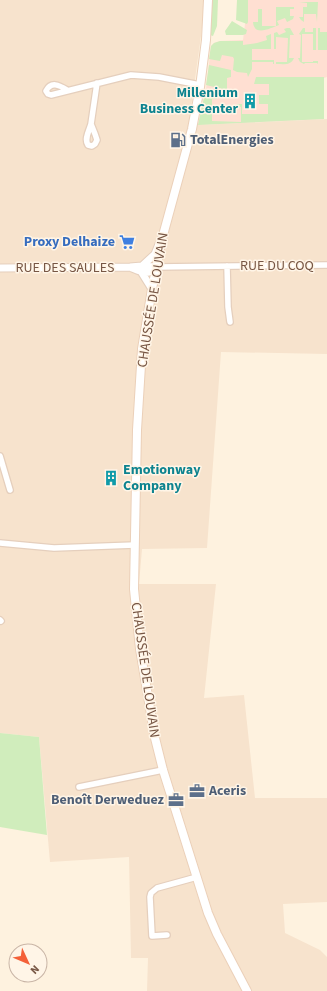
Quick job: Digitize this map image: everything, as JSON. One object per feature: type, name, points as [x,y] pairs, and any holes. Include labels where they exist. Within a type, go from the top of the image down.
[{"type":"main road","name":"CHAUSSÉE DE LOUVAIN","points":[[208,0],[206,40],[192,129],[162,239],[142,349],[137,430],[134,589],[140,649],[155,738],[163,770],[208,913],[217,934],[247,991]]},
{"type":"street","points":[[67,90],[130,75],[182,80],[200,85]]},
{"type":"street","points":[[92,124],[97,83]]},
{"type":"street","points":[[152,289],[142,270],[154,254],[162,239]]},
{"type":"street","name":"RUE DU COQ","points":[[156,267],[327,265]]},
{"type":"street","name":"RUE DU COQ","points":[[227,266],[230,322]]},
{"type":"street","name":"RUE DES SAULES","points":[[0,268],[130,267],[147,273],[153,272],[156,267]]},
{"type":"street","points":[[0,456],[10,490]]},
{"type":"street","points":[[0,543],[54,548],[135,545]]},
{"type":"street","points":[[79,787],[163,770]]},
{"type":"street","points":[[167,935],[152,936],[151,893],[157,888],[196,877]]},
{"type":"shaded area","points":[[0,0],[205,0],[189,122],[199,125],[327,119],[327,354],[221,352],[207,548],[142,549],[139,584],[216,584],[204,698],[244,695],[255,798],[327,798],[327,902],[283,904],[285,933],[320,950],[327,957],[327,991],[147,991],[148,958],[131,958],[129,857],[50,862],[39,737],[0,733]]},
{"type":"shaded area","points":[[246,0],[327,0],[327,77],[324,78],[324,119],[198,125],[206,89],[211,46],[220,41],[243,40]]},
{"type":"green space","points":[[211,0],[218,0],[217,26],[213,36],[210,35]]},
{"type":"green space","points":[[237,0],[248,0],[247,24],[236,20]]},
{"type":"green space","points":[[299,2],[318,2],[317,22],[316,14],[304,14],[304,22],[301,20],[299,17],[303,17],[303,7],[307,7],[307,3]]},
{"type":"green space","points":[[276,7],[294,7],[294,9],[290,9],[290,16],[294,16],[293,19],[287,22],[285,18],[277,21],[279,25],[272,28],[263,30],[256,29],[254,27],[253,22],[258,22],[258,9],[262,9],[262,26],[276,26]]},
{"type":"green space","points":[[232,21],[247,30],[246,34],[226,35],[225,31]]},
{"type":"green space","points":[[290,28],[294,35],[290,35],[289,58],[294,58],[293,61],[289,63],[276,64],[276,62],[287,62],[288,38],[276,37],[276,49],[274,49],[274,33],[277,32],[279,35],[286,32],[284,29]]},
{"type":"green space","points":[[303,28],[305,28],[305,32],[313,32],[313,28],[316,28],[316,50],[313,50],[313,34],[302,34],[302,62],[318,61],[318,64],[304,64],[300,62],[298,58],[300,58],[301,35],[299,34]]},
{"type":"green space","points":[[318,28],[320,28],[320,32],[327,32],[327,50],[318,50]]},
{"type":"green space","points":[[271,34],[271,49],[252,49],[252,60],[274,60],[274,64],[273,62],[252,62],[252,69],[248,77],[247,73],[233,70],[233,57],[222,55],[220,61],[209,59],[211,46],[214,43],[220,41],[243,41],[243,45],[257,43],[267,40],[266,36]]},
{"type":"green space","points":[[209,65],[231,70],[231,77],[227,78],[227,90],[231,91],[206,85]]},
{"type":"green space","points":[[256,77],[324,77],[324,119],[198,125],[205,93],[216,96],[217,99],[212,99],[212,121],[241,122],[241,107],[237,106],[237,104],[242,104],[242,114],[268,114],[268,104],[259,104],[259,95],[269,95],[269,84],[254,84]]},
{"type":"green space","points":[[0,733],[39,737],[47,835],[0,827]]},
{"type":"place","name":"Millenium Business Center","points":[[250,101]]},
{"type":"place","name":"TotalEnergies","points":[[178,140]]},
{"type":"place","name":"Proxy Delhaize","points":[[127,242]]},
{"type":"place","name":"Emotionway Company","points":[[111,478]]},
{"type":"place","name":"Aceris","points":[[197,791]]},
{"type":"place","name":"Benoît Derweduez","points":[[176,800]]}]
